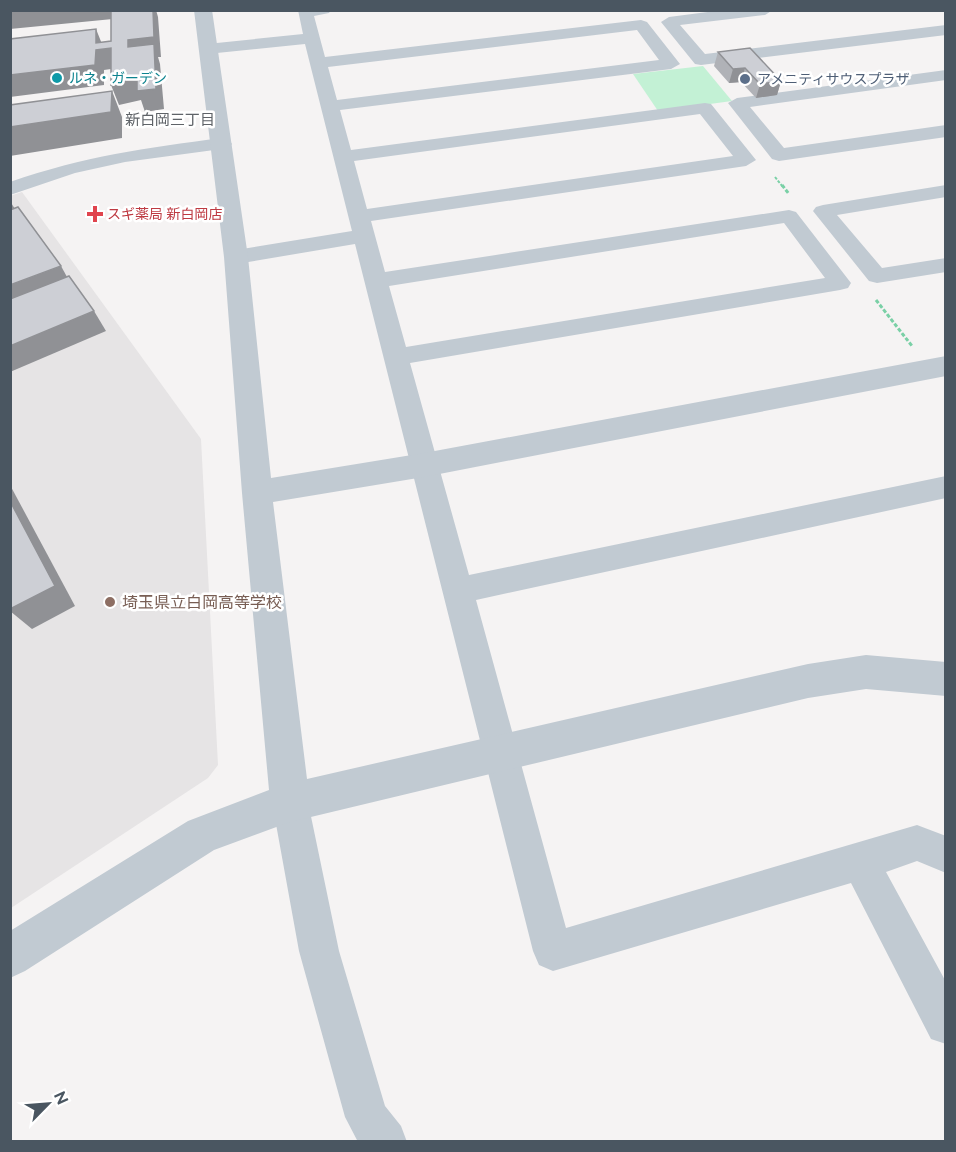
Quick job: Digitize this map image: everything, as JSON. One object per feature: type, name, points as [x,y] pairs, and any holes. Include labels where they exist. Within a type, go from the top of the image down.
[{"type":"street","points":[[203,10],[236,257],[257,493],[290,802],[319,951],[367,1117],[385,1142]]},
{"type":"street","points":[[322,10],[305,12],[553,951],[860,862],[917,843],[945,855]]},
{"type":"street","points":[[765,10],[669,22],[701,60],[945,30]]},
{"type":"street","points":[[318,63],[641,25],[671,64],[330,106]]},
{"type":"street","points":[[207,49],[312,38]]},
{"type":"street","points":[[945,75],[737,104],[779,155],[945,131]]},
{"type":"street","points":[[236,257],[361,226],[746,160],[705,108],[343,157]]},
{"type":"street","points":[[10,189],[70,168],[124,156],[222,144]]},
{"type":"street","points":[[945,192],[824,211],[877,276],[945,265]]},
{"type":"street","points":[[376,281],[789,216],[840,283],[396,357]]},
{"type":"street","points":[[257,493],[424,465],[945,366]]},
{"type":"street","points":[[457,591],[945,487]]},
{"type":"street","points":[[10,956],[202,835],[290,802],[808,681],[866,672],[945,679]]},
{"type":"street","points":[[860,862],[945,1024]]},
{"type":"shaded area","name":"埼玉県立白岡高等学校","points":[[22,192],[201,439],[218,765],[208,778],[11,908],[10,196]]},
{"type":"green space","points":[[703,66],[732,101],[658,111],[633,74]]},
{"type":"building","points":[[111,10],[153,10],[154,37],[128,40],[128,47],[154,44],[156,89],[137,91],[137,78],[111,85],[111,48],[96,50],[95,65],[10,75],[10,39],[96,29],[96,43],[111,41]]},
{"type":"building","points":[[750,48],[781,81],[760,84],[745,68],[733,69],[718,52]]},
{"type":"building","points":[[112,91],[111,112],[10,127],[10,105]]},
{"type":"building","points":[[18,207],[61,266],[10,285],[10,210]]},
{"type":"building","points":[[69,276],[94,311],[10,346],[10,299]]},
{"type":"building","points":[[10,501],[55,586],[10,609]]},
{"type":"place","name":"ルネ・ガーデン","points":[[57,78]]},
{"type":"place","name":"アメニティサウスプラザ","points":[[745,79]]},
{"type":"place","name":"スギ薬局 新白岡店","points":[[95,214]]},
{"type":"place","name":"埼玉県立白岡高等学校","points":[[110,602]]},
{"type":"district","name":"新白岡三丁目","points":[[170,120]]}]
